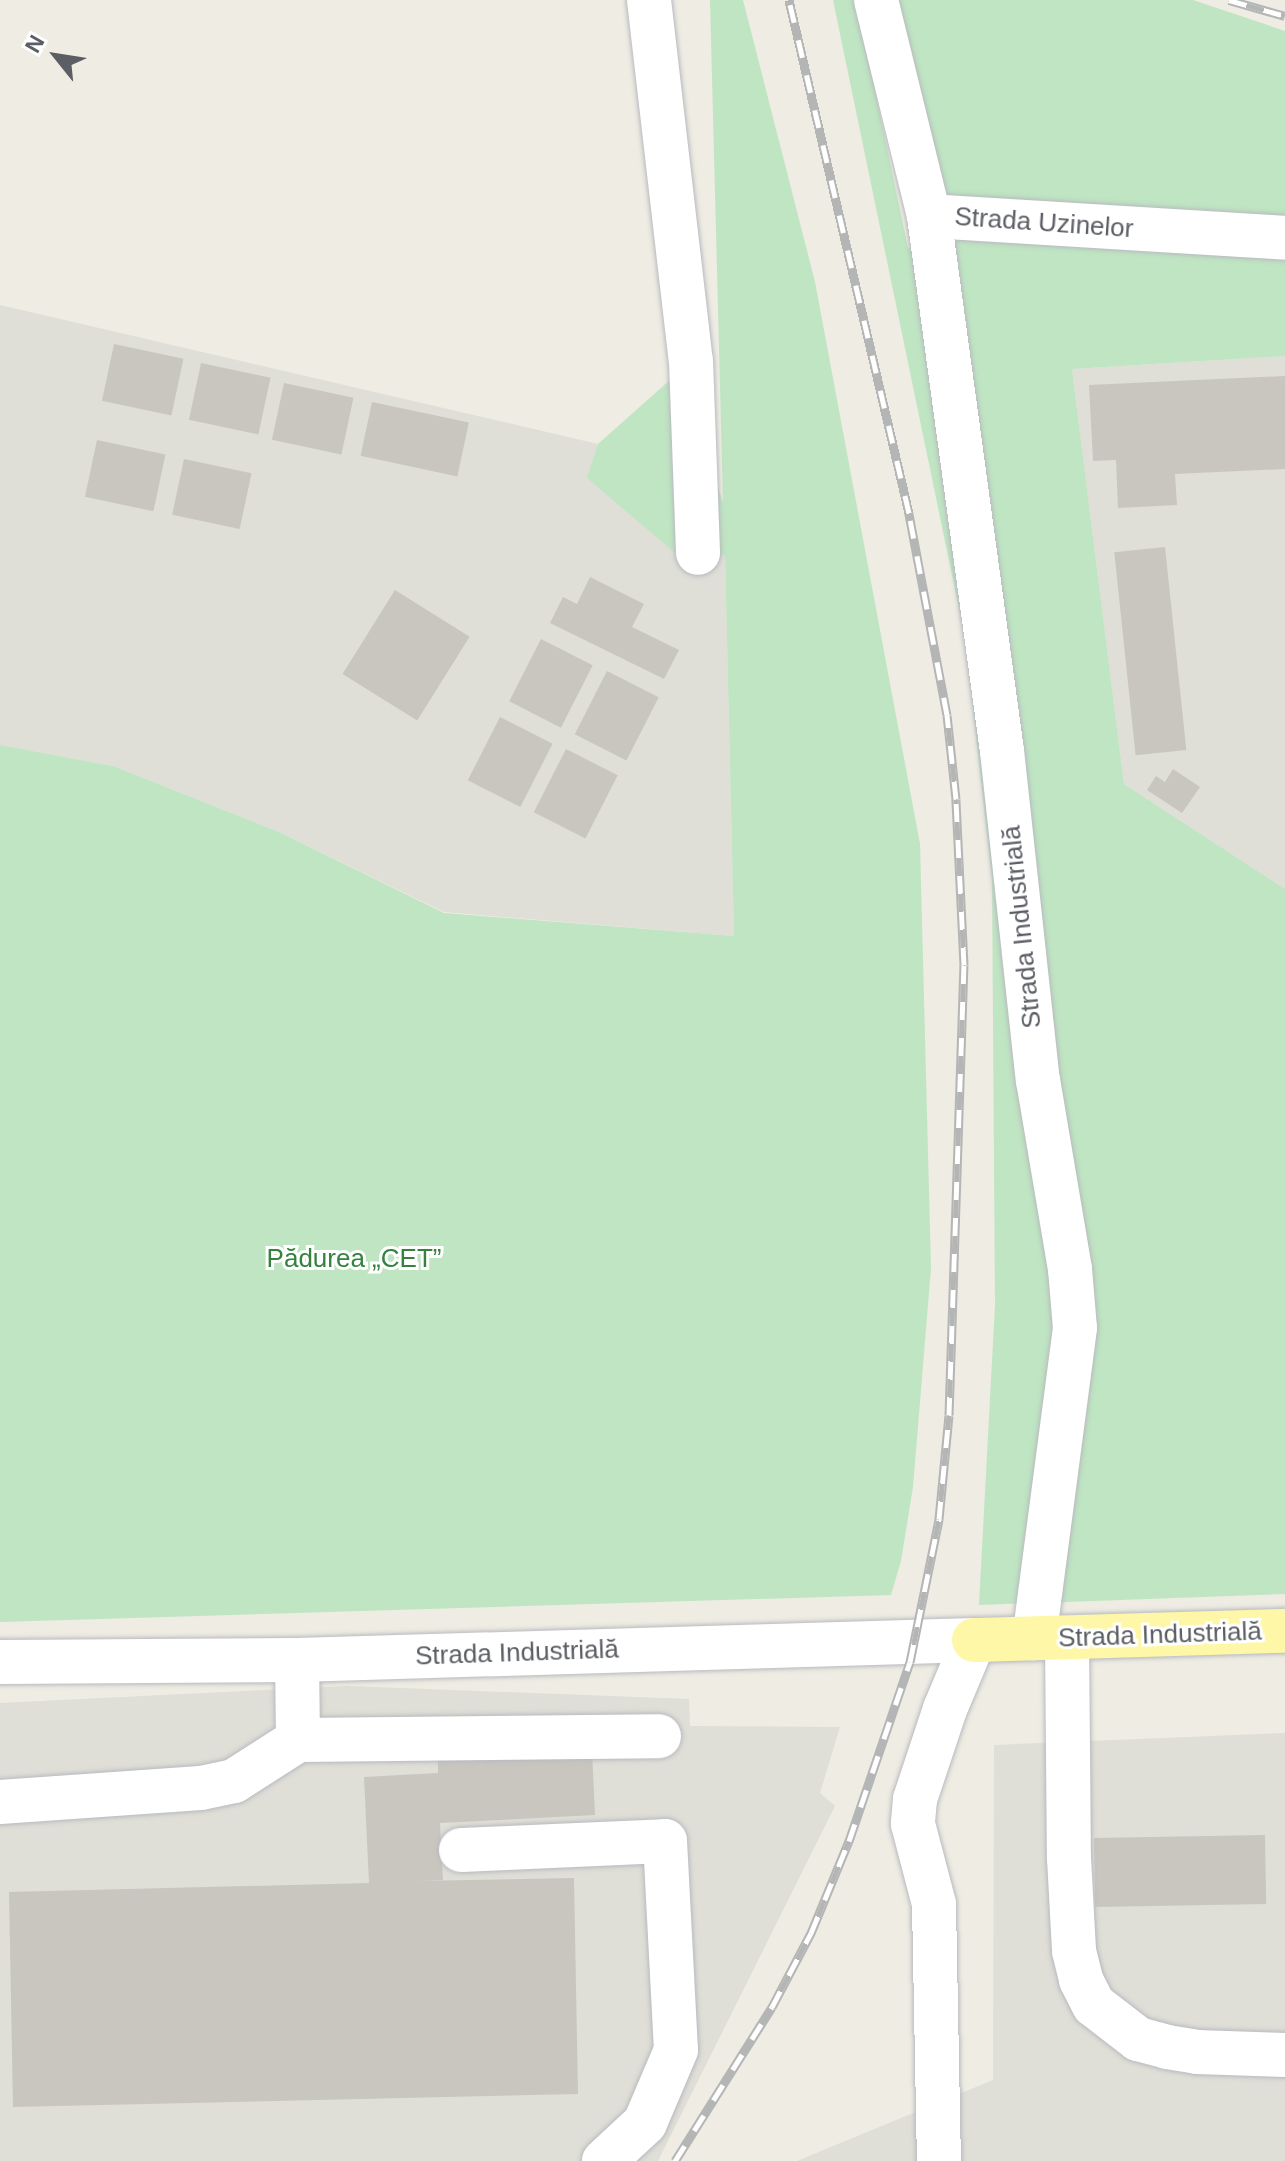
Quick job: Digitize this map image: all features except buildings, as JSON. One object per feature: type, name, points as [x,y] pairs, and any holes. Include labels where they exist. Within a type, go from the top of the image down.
[{"type":"main road","name":"Strada Industrială","points":[[974,1640],[1285,1631]]},
{"type":"street","points":[[649,0],[691,361],[698,553]]},
{"type":"street","name":"Strada Uzinelor","points":[[876,0],[929,216],[1285,238]]},
{"type":"street","name":"Strada Industrială","points":[[929,216],[1002,751],[1038,1080],[1070,1269],[1075,1328],[1051,1638]]},
{"type":"street","points":[[1051,1638],[1074,1951],[1088,1993],[1105,2015],[1138,2039],[1197,2052],[1285,2055]]},
{"type":"street","points":[[939,2161],[934,1904],[913,1824],[915,1799],[945,1709],[974,1640]]},
{"type":"street","name":"Strada Industrială","points":[[0,1662],[297,1660],[974,1640]]},
{"type":"street","points":[[297,1660],[298,1740]]},
{"type":"street","points":[[0,1802],[201,1788],[234,1781],[298,1740],[659,1736]]},
{"type":"street","points":[[461,1850],[665,1841],[676,2050],[645,2123],[604,2161]]},
{"type":"shaded area","points":[[0,305],[598,444],[588,478],[725,554],[734,936],[444,912],[279,832],[113,766],[0,745]]},
{"type":"shaded area","points":[[1285,356],[1285,889],[1124,784],[1072,369]]},
{"type":"shaded area","points":[[348,1686],[689,1699],[690,1726],[840,1727],[820,1793],[835,1806],[658,2161],[0,2161],[0,1703]]},
{"type":"shaded area","points":[[1285,1733],[1285,2161],[797,2161],[993,2080],[994,1745]]},
{"type":"green space","name":"Pădurea „CET”","points":[[710,0],[743,0],[815,282],[920,844],[931,1268],[913,1487],[901,1561],[891,1595],[0,1622],[0,745],[113,766],[279,832],[444,913],[734,936],[725,555],[674,552],[587,478],[598,444],[679,372],[723,502]]},
{"type":"green space","points":[[833,0],[856,0],[908,248],[987,235],[1285,253],[1285,356],[1072,369],[1124,784],[1285,889],[1285,1594],[979,1605],[995,1305],[992,880],[965,638]]},
{"type":"green space","points":[[888,0],[1193,0],[1285,31],[1285,222],[946,199]]},
{"type":"railway","points":[[675,2161],[772,2007],[811,1933],[849,1841],[910,1662],[939,1519],[949,1415],[964,965],[956,799],[947,715],[909,513],[789,0]]},
{"type":"railway","points":[[1229,0],[1285,16]]}]
